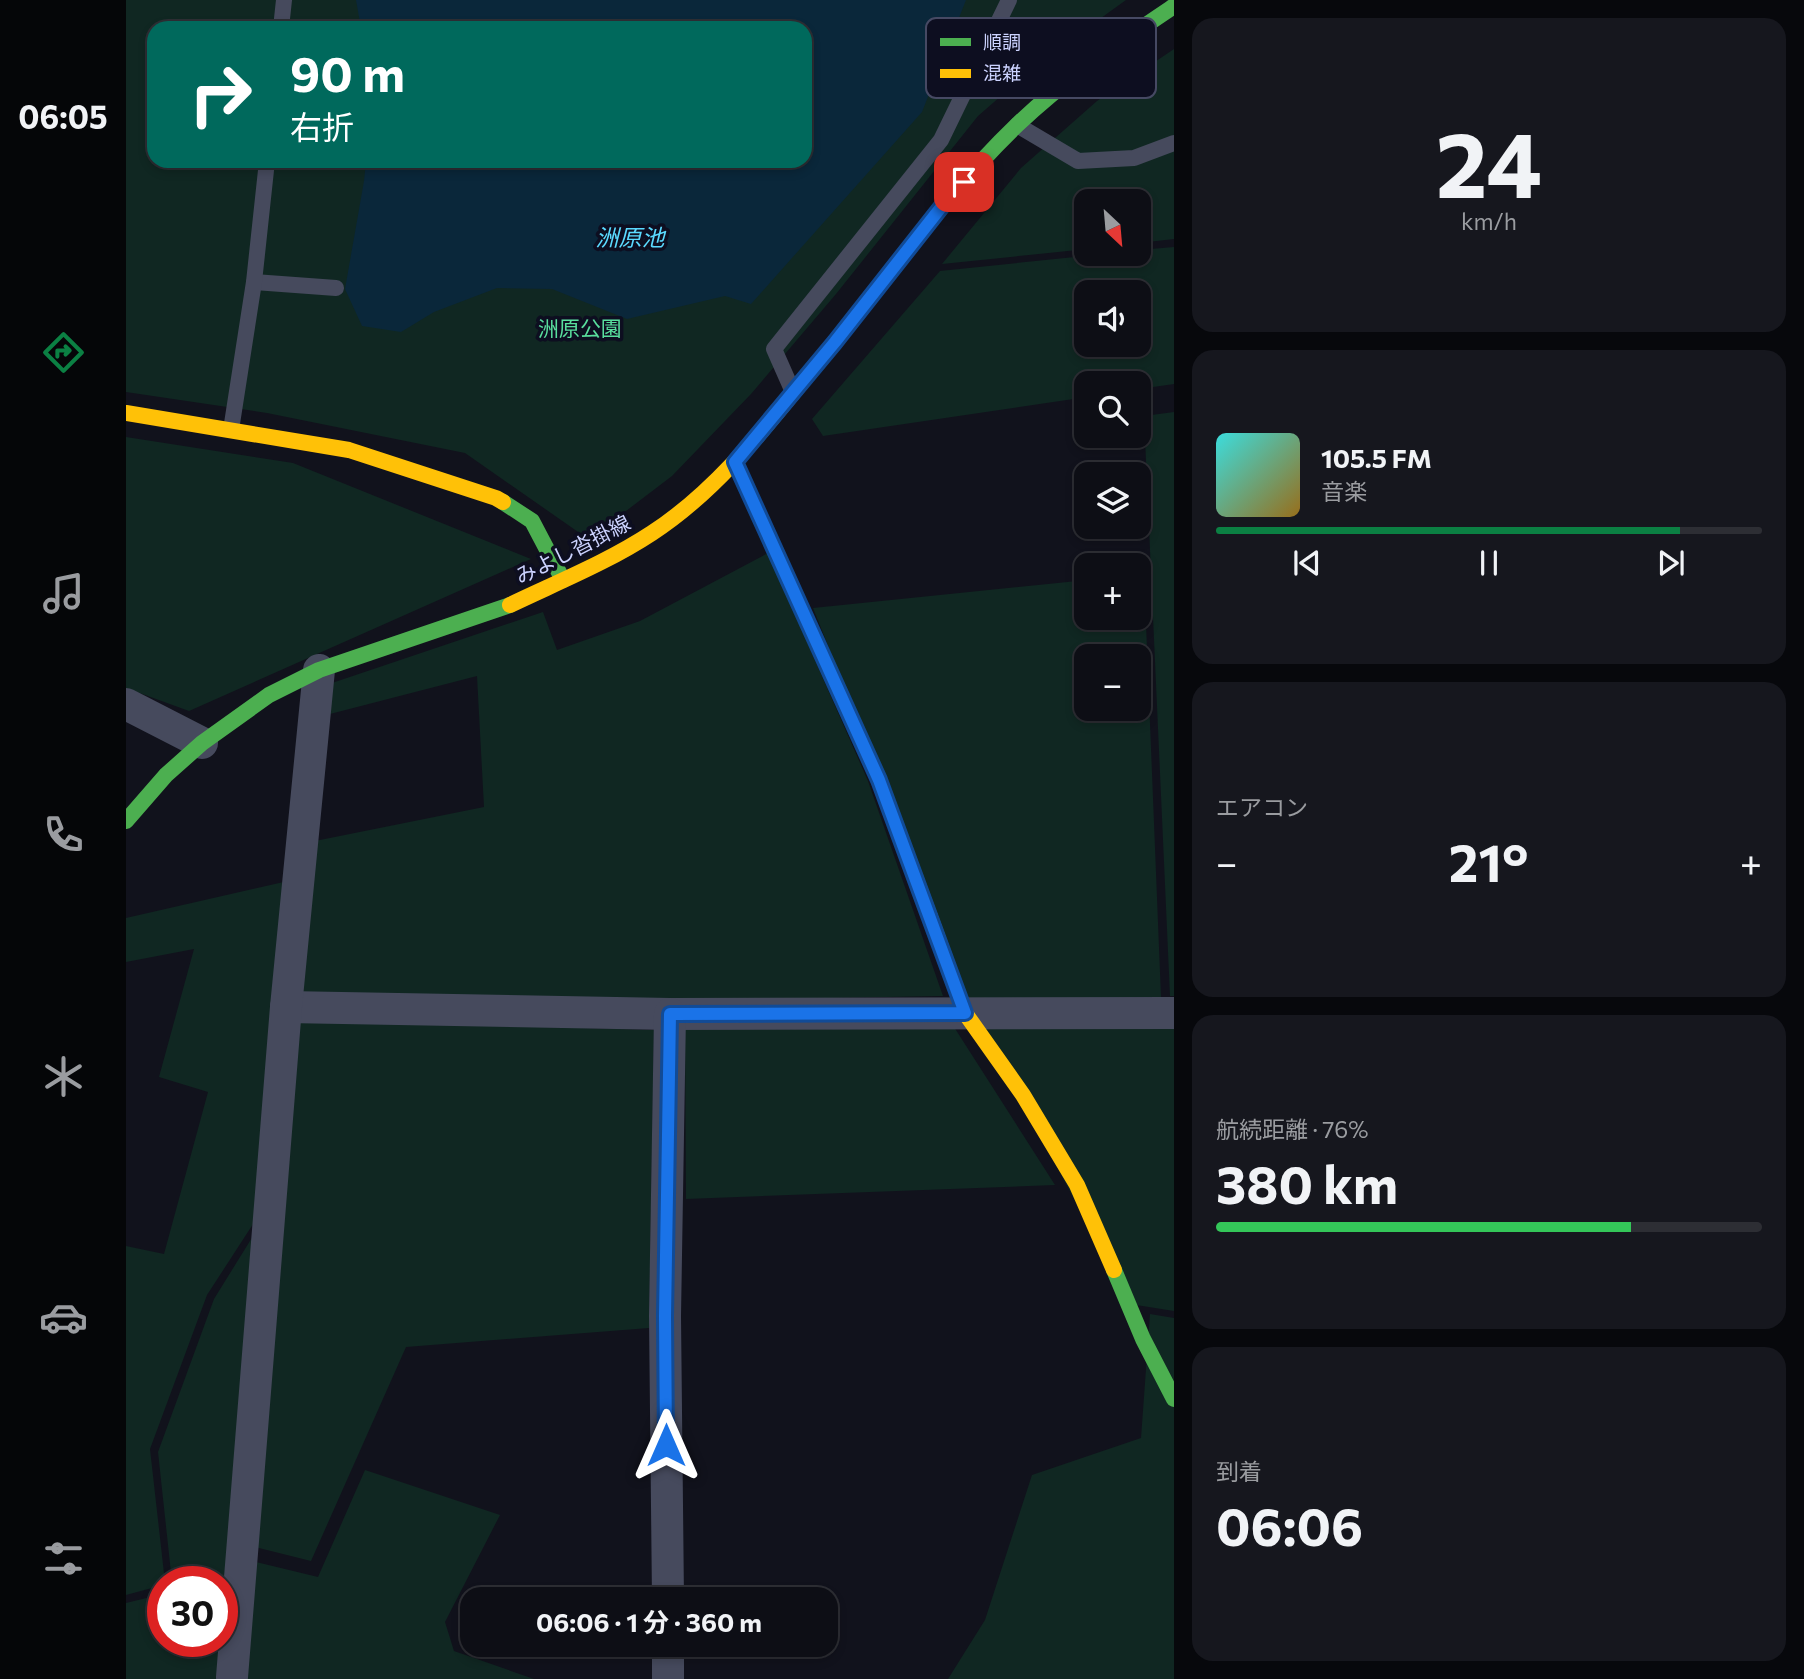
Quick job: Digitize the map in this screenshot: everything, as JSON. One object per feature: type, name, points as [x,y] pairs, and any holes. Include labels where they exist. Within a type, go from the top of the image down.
[{"type":"street","name":"みよし沓掛線","points":[[1155,18],[1174,6]]},
{"type":"street","name":"みよし沓掛線","points":[[126,821],[166,775],[202,743],[269,695],[319,670],[507,606],[611,558],[654,532],[698,498],[735,462],[794,394],[946,201],[1017,125],[1048,98]]},
{"type":"street","points":[[126,413],[349,450],[496,498],[532,522],[563,580]]},
{"type":"street","points":[[735,462],[879,780],[965,1013],[1023,1095],[1077,1185],[1143,1339],[1174,1399]]},
{"type":"street","points":[[232,1677],[286,1007],[319,670]]},
{"type":"street","points":[[126,704],[202,743]]},
{"type":"street","points":[[286,1007],[670,1014],[1174,1013]]},
{"type":"street","points":[[668,1587],[665,1316],[670,1014]]},
{"type":"street","points":[[668,1657],[668,1679]]},
{"type":"lane","points":[[282,21],[284,0]]},
{"type":"lane","points":[[1000,18],[1009,0]]},
{"type":"lane","points":[[1151,0],[1159,15]]},
{"type":"lane","points":[[794,394],[774,349],[941,140],[961,98]]},
{"type":"lane","points":[[1017,125],[1078,161],[1134,158],[1174,143]]},
{"type":"lane","points":[[231,430],[254,282],[266,168]]},
{"type":"lane","points":[[254,282],[336,288]]},
{"type":"green space","name":"洲原公園","points":[[126,0],[1126,0],[1101,18],[926,18],[926,98],[999,98],[978,116],[836,294],[751,394],[672,476],[626,511],[581,534],[465,453],[267,413],[126,392]]},
{"type":"green space","points":[[1174,49],[1174,239],[1152,242],[1152,189],[1074,189],[1074,250],[942,264],[1021,168],[1097,101],[1101,98],[1156,98],[1156,61]]},
{"type":"green space","points":[[1174,247],[1174,384],[1151,387],[1151,371],[1074,371],[1074,399],[823,436],[812,419],[940,271],[1074,257],[1074,266],[1152,266],[1152,249]]},
{"type":"green space","points":[[1174,412],[1174,996],[1170,996],[1150,539],[1151,462],[1146,462],[1145,448],[1151,448],[1151,415]]},
{"type":"green space","points":[[126,437],[293,463],[531,559],[189,711],[126,688]]},
{"type":"green space","points":[[768,553],[868,781],[943,996],[670,1001],[299,996],[315,841],[484,807],[477,676],[330,714],[332,683],[543,612],[557,650],[640,621]]},
{"type":"green space","points":[[1074,581],[1074,630],[1146,630],[1147,644],[1074,644],[1074,721],[1150,721],[1161,997],[970,1002],[813,608]]},
{"type":"green space","points":[[288,881],[257,1218],[207,1295],[150,1449],[163,1566],[147,1566],[147,1589],[126,1595],[126,1246],[164,1254],[208,1092],[159,1077],[194,949],[126,962],[126,918]]},
{"type":"green space","points":[[300,1020],[654,1030],[649,1328],[406,1347],[311,1561],[255,1547]]},
{"type":"green space","points":[[1174,1021],[1174,1311],[1130,1304],[980,1022]]},
{"type":"green space","points":[[685,1027],[954,1027],[1055,1185],[686,1199]]},
{"type":"green space","points":[[258,1228],[228,1566],[170,1566],[158,1452],[214,1299]]},
{"type":"green space","points":[[1150,1314],[1174,1318],[1174,1679],[948,1679],[985,1620],[1032,1475],[1141,1438]]},
{"type":"green space","points":[[365,1470],[500,1515],[463,1587],[460,1587],[460,1593],[445,1622],[454,1651],[460,1653],[460,1657],[471,1657],[534,1679],[247,1679],[256,1562],[318,1577]]},
{"type":"green space","points":[[147,1598],[147,1657],[220,1657],[218,1679],[126,1679],[126,1603]]},
{"type":"water","name":"洲原池","points":[[356,0],[966,0],[959,18],[926,18],[928,98],[922,112],[751,304],[725,296],[627,319],[552,289],[497,288],[434,312],[401,332],[362,326],[345,289],[365,168],[812,168],[812,21],[360,21]]},
{"type":"traffic: fast","points":[[1156,18],[1174,6]]},
{"type":"traffic: fast","points":[[829,349],[966,178],[1047,98]]},
{"type":"traffic: fast","points":[[735,462],[879,780],[930,917]]},
{"type":"traffic: fast","points":[[503,502],[532,521],[563,580]]},
{"type":"traffic: fast","points":[[126,821],[166,775],[202,743],[269,695],[319,670],[510,605]]},
{"type":"traffic: fast","points":[[1114,1270],[1143,1339],[1174,1399]]},
{"type":"traffic: slow","points":[[510,605],[618,553],[678,514],[702,494],[747,448],[829,349]]},
{"type":"traffic: slow","points":[[126,413],[349,450],[503,502]]},
{"type":"traffic: slow","points":[[930,917],[965,1013],[1023,1095],[1077,1185],[1114,1270]]},
{"type":"route","points":[[666,1445],[665,1316],[670,1014],[965,1013],[879,780],[735,462],[794,394],[946,201],[964,182]]}]
